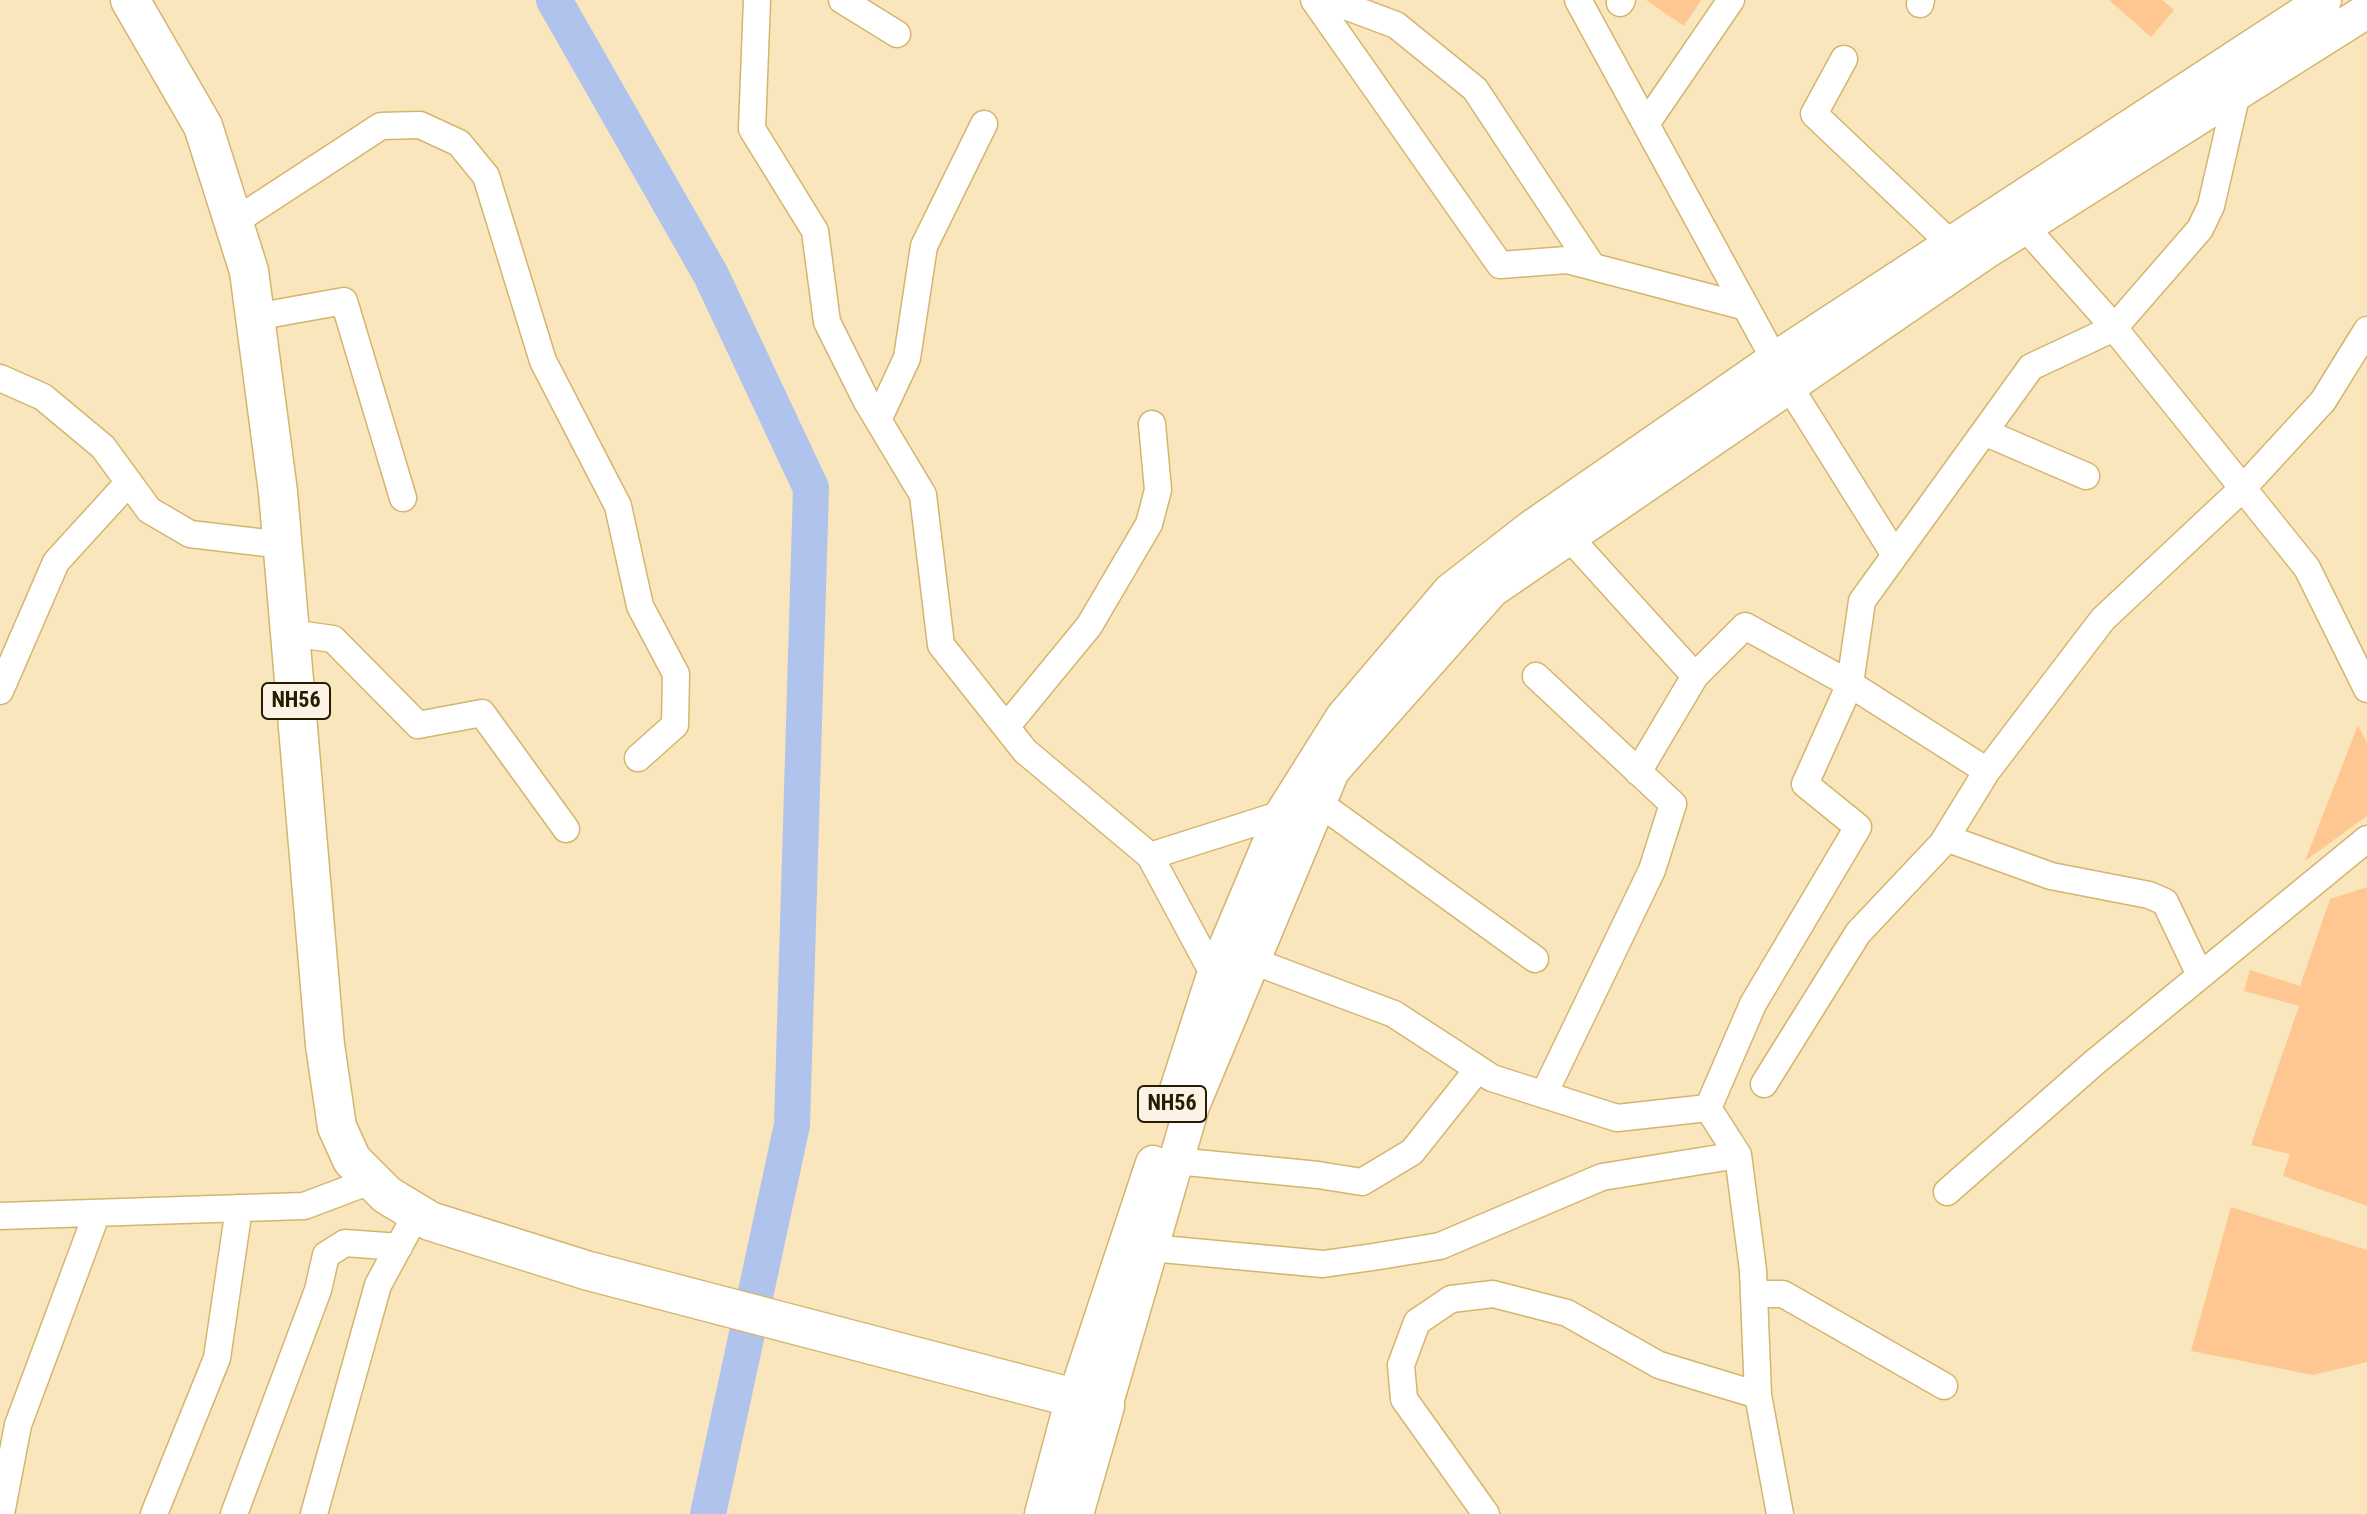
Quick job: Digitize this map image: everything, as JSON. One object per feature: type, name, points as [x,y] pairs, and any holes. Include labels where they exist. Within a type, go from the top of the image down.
[{"type":"highway","name":"NH56","points":[[130,0],[203,126],[249,271],[283,545],[325,1045],[337,1127],[352,1160],[387,1195],[430,1221],[589,1271],[1090,1402]]},
{"type":"highway","name":"NH56","points":[[1044,1514],[1090,1402]]},
{"type":"highway","name":"NH56","points":[[1074,1514],[1090,1402]]},
{"type":"main road","points":[[1090,1402],[1146,1263],[1192,1106],[1332,771],[1492,590],[1569,537],[1950,243],[2324,0]]},
{"type":"main road","points":[[1282,814],[1343,717],[1450,591],[1531,528],[1782,372],[2025,227],[2367,11]]},
{"type":"main road","name":"NH56","points":[[1090,1402],[1214,975],[1282,814]]},
{"type":"street","points":[[757,0],[752,129],[815,231],[827,322],[878,420],[923,495],[941,645],[1025,751],[1150,856],[1214,975]]},
{"type":"street","points":[[842,0],[897,34]]},
{"type":"street","points":[[1314,0],[1500,265],[1567,260],[1746,307]]},
{"type":"street","points":[[1329,0],[1396,25],[1475,89],[1592,266]]},
{"type":"street","points":[[1578,0],[1782,372],[1895,555]]},
{"type":"street","points":[[1646,124],[1731,0]]},
{"type":"street","points":[[1844,59],[1814,114],[1950,243]]},
{"type":"street","points":[[1708,1108],[1753,1004],[1858,827],[1805,784],[1850,684],[1862,601],[2031,367],[2114,328],[2200,229],[2211,206],[2237,93]]},
{"type":"street","points":[[878,420],[907,358],[924,246],[984,124]]},
{"type":"street","points":[[234,222],[381,126],[420,125],[459,143],[486,176],[543,361],[618,506],[640,606],[676,674],[675,725],[638,758]]},
{"type":"street","points":[[2025,227],[2114,328],[2307,568],[2359,647],[2367,689]]},
{"type":"street","points":[[255,317],[344,301],[403,498]]},
{"type":"street","points":[[1764,1084],[1858,933],[1946,838],[1987,771],[2103,619],[2243,488],[2323,401],[2367,330]]},
{"type":"street","points":[[0,378],[43,397],[103,447],[149,510],[190,534],[283,545]]},
{"type":"street","points":[[1006,727],[1089,626],[1149,524],[1158,490],[1152,424]]},
{"type":"street","points":[[1984,432],[2086,476]]},
{"type":"street","points":[[0,691],[56,562],[129,482]]},
{"type":"street","points":[[1569,537],[1695,676]]},
{"type":"street","points":[[1638,772],[1695,676],[1745,626],[1850,684],[1987,771]]},
{"type":"street","points":[[290,633],[333,639],[418,725],[482,713],[566,829]]},
{"type":"street","points":[[1536,676],[1673,804],[1652,870],[1544,1094]]},
{"type":"street","points":[[1319,803],[1535,959]]},
{"type":"street","points":[[1150,856],[1282,814]]},
{"type":"street","points":[[1946,838],[2051,876],[2149,895],[2165,902],[2200,975]]},
{"type":"street","points":[[1947,1192],[2095,1062],[2367,839]]},
{"type":"street","points":[[1253,961],[1394,1014],[1492,1078],[1617,1118],[1708,1108]]},
{"type":"street","points":[[1176,1161],[1362,1182],[1412,1152],[1478,1069]]},
{"type":"street","points":[[1708,1108],[1738,1155],[1753,1270],[1758,1395],[1780,1514]]},
{"type":"street","points":[[1146,1263],[1323,1264],[1440,1246],[1602,1177],[1738,1155]]},
{"type":"street","points":[[0,1216],[304,1206],[373,1180]]},
{"type":"street","points":[[154,1514],[217,1358],[239,1208]]},
{"type":"street","points":[[1,1514],[18,1425],[97,1213]]},
{"type":"street","points":[[314,1514],[378,1285],[417,1213]]},
{"type":"street","points":[[234,1514],[318,1290],[326,1255],[345,1243],[399,1247]]},
{"type":"street","points":[[1486,1514],[1404,1399],[1401,1365],[1417,1322],[1451,1299],[1493,1294],[1567,1313],[1659,1365],[1758,1395]]},
{"type":"street","points":[[1754,1294],[1783,1294],[1944,1386]]},
{"type":"building","points":[[1646,0],[1701,0],[1684,26]]},
{"type":"building","points":[[2109,0],[2162,0],[2174,10],[2151,37]]},
{"type":"building","points":[[2358,725],[2367,743],[2367,816],[2305,861]]},
{"type":"building","points":[[2367,887],[2367,1206],[2283,1176],[2290,1154],[2251,1145],[2299,1006],[2244,991],[2250,970],[2300,986],[2330,899]]},
{"type":"building","points":[[2231,1207],[2367,1250],[2367,1362],[2313,1375],[2191,1351]]},
{"type":"waterway","points":[[554,0],[711,275],[811,488],[792,1125],[708,1514]]}]
